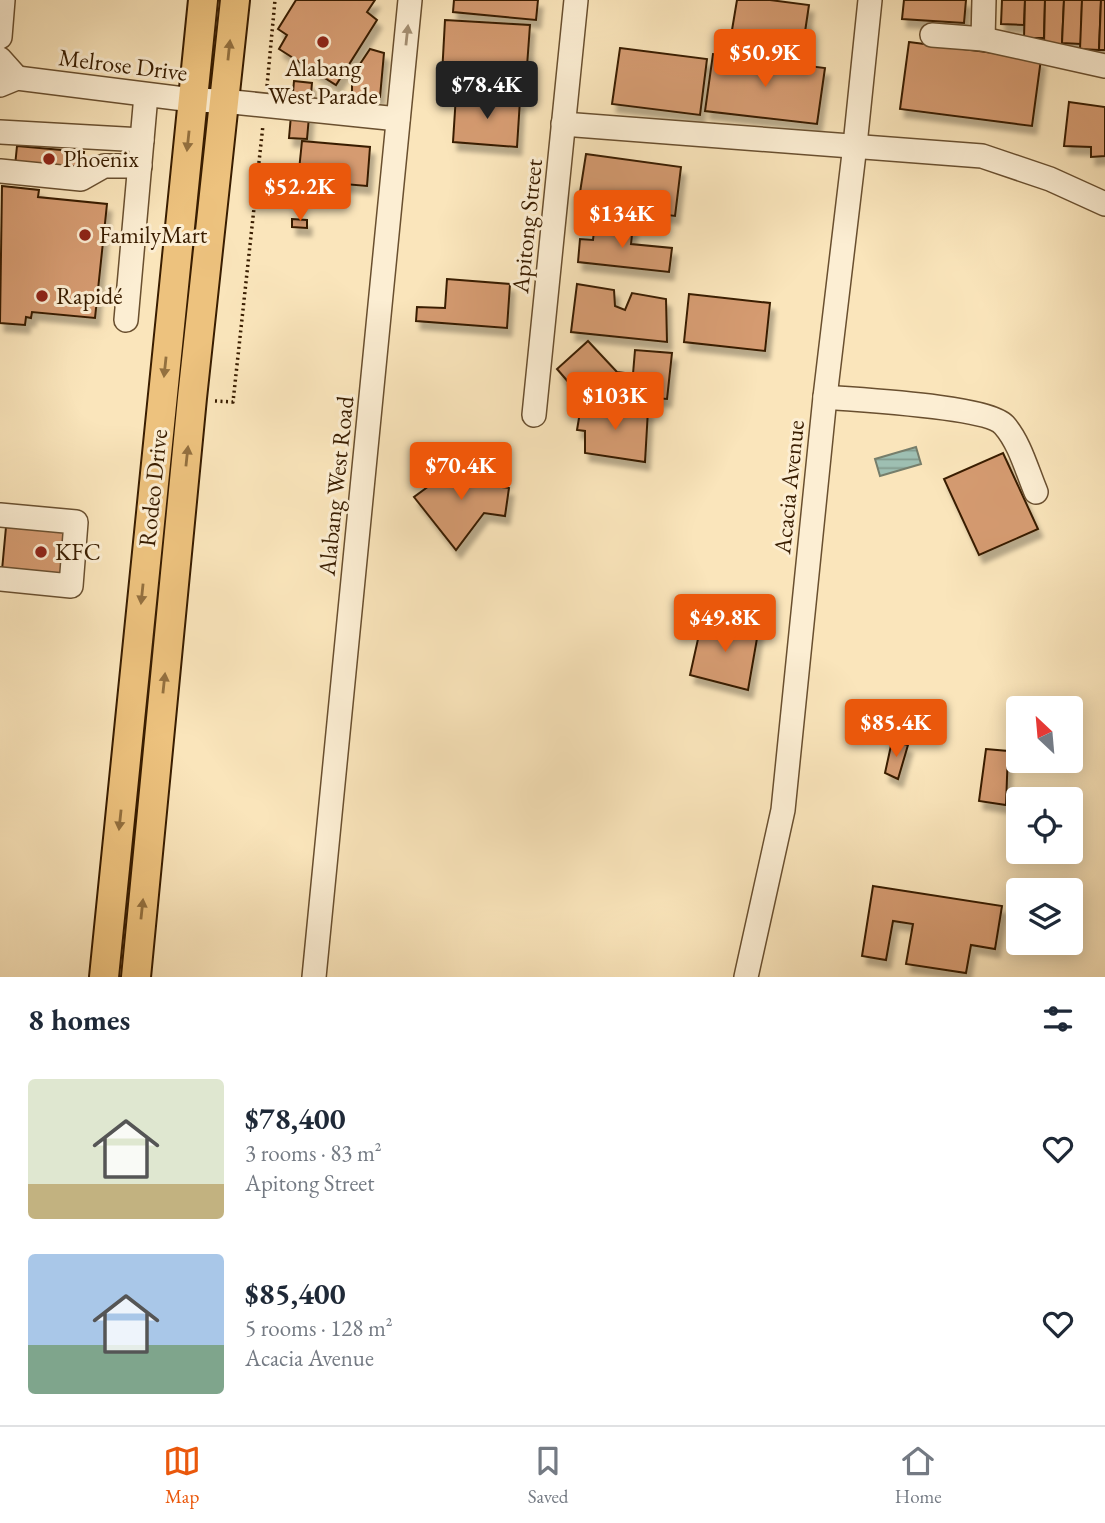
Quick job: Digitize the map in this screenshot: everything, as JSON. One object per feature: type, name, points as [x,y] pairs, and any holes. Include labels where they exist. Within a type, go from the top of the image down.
[{"type":"main road","name":"Rodeo Drive","points":[[104,977],[203,0]]},
{"type":"main road","name":"Rodeo Drive","points":[[136,977],[192,398],[235,0]]},
{"type":"street","points":[[0,37],[3,0]]},
{"type":"street","name":"Alabang West Road","points":[[314,977],[410,0]]},
{"type":"street","name":"Apitong Street","points":[[534,415],[576,0]]},
{"type":"street","name":"Acacia Avenue","points":[[746,977],[783,810],[825,397],[870,0]]},
{"type":"street","points":[[983,39],[984,0]]},
{"type":"street","points":[[932,35],[983,39],[1105,66]]},
{"type":"street","name":"Melrose Drive","points":[[0,59],[9,81],[398,119]]},
{"type":"street","points":[[126,320],[146,95]]},
{"type":"street","points":[[564,124],[982,156],[1050,179],[1105,204]]},
{"type":"street","points":[[0,132],[142,140]]},
{"type":"street","points":[[0,172],[81,179],[104,166],[140,166]]},
{"type":"street","points":[[825,397],[989,416],[1003,423],[1016,444],[1036,492]]},
{"type":"street","points":[[0,515],[76,522],[71,586],[0,579]]},
{"type":"path","points":[[192,398],[233,402],[275,0]]},
{"type":"shaded area","points":[[916,447],[921,464],[880,476],[875,459]]},
{"type":"building","name":"Alabang West Parade","points":[[296,0],[375,0],[367,12],[377,20],[336,85],[279,49],[287,35],[278,29]]},
{"type":"building","points":[[454,0],[538,0],[536,20],[453,12]]},
{"type":"building","points":[[737,0],[770,0],[809,5],[802,52],[730,42]]},
{"type":"building","points":[[904,0],[966,0],[964,23],[902,19]]},
{"type":"building","points":[[1002,0],[1025,0],[1024,25],[1001,24]]},
{"type":"building","points":[[1025,0],[1045,0],[1044,38],[1024,38]]},
{"type":"building","points":[[1045,0],[1064,0],[1062,44],[1044,44]]},
{"type":"building","points":[[1064,0],[1082,0],[1081,44],[1062,43]]},
{"type":"building","points":[[1082,0],[1101,0],[1099,50],[1080,49]]},
{"type":"building","points":[[1101,0],[1105,0],[1105,50],[1099,50]]},
{"type":"building","points":[[445,20],[530,25],[526,80],[442,75]]},
{"type":"building","points":[[909,42],[1041,59],[1032,126],[900,109]]},
{"type":"building","points":[[620,48],[707,59],[700,115],[612,104]]},
{"type":"building","points":[[370,49],[384,53],[380,97],[352,94],[352,76]]},
{"type":"building","points":[[713,54],[825,68],[817,124],[705,111]]},
{"type":"building","points":[[294,81],[312,83],[307,139],[289,138]]},
{"type":"building","points":[[456,95],[520,100],[517,147],[453,142]]},
{"type":"building","points":[[1069,102],[1105,107],[1105,156],[1091,157],[1091,147],[1064,146]]},
{"type":"building","points":[[302,141],[370,147],[367,186],[298,180]]},
{"type":"building","name":"Phoenix","points":[[17,146],[84,152],[82,172],[15,166]]},
{"type":"building","points":[[586,154],[681,167],[675,216],[644,212],[646,197],[606,192],[603,208],[578,205]]},
{"type":"building","points":[[2,186],[39,190],[38,197],[107,204],[95,318],[32,312],[31,318],[26,317],[25,325],[0,323]]},
{"type":"building","points":[[292,219],[307,220],[307,228],[292,227]]},
{"type":"building","points":[[595,222],[633,226],[631,244],[672,248],[669,272],[578,262],[580,239],[593,240]]},
{"type":"building","points":[[447,279],[510,284],[507,328],[416,321],[417,307],[445,308]]},
{"type":"building","points":[[577,284],[614,290],[615,306],[625,310],[632,293],[666,299],[667,342],[571,332]]},
{"type":"building","points":[[689,294],[770,303],[765,351],[684,342]]},
{"type":"building","points":[[588,341],[617,372],[633,374],[635,350],[672,353],[667,399],[631,396],[632,386],[616,385],[610,390],[602,381],[583,399],[557,369]]},
{"type":"building","points":[[581,406],[648,410],[645,462],[585,453],[585,431],[577,430]]},
{"type":"building","points":[[1003,453],[1038,529],[979,555],[944,479]]},
{"type":"building","points":[[463,461],[488,485],[509,488],[505,516],[484,513],[456,550],[414,497]]},
{"type":"building","points":[[6,527],[67,532],[64,576],[2,570]]},
{"type":"building","points":[[702,621],[759,627],[748,690],[690,675]]},
{"type":"building","points":[[892,741],[908,745],[898,779],[885,773]]},
{"type":"building","points":[[986,749],[1006,751],[1006,805],[979,801]]},
{"type":"building","points":[[873,886],[1002,906],[995,949],[971,945],[966,973],[906,964],[913,924],[893,921],[886,960],[862,956]]},
{"type":"place","name":"Alabang West Parade","points":[[323,42]]},
{"type":"place","name":"Phoenix","points":[[49,159]]},
{"type":"place","name":"FamilyMart","points":[[85,235]]},
{"type":"place","name":"Rapidé","points":[[42,296]]},
{"type":"place","name":"KFC","points":[[41,552]]}]
